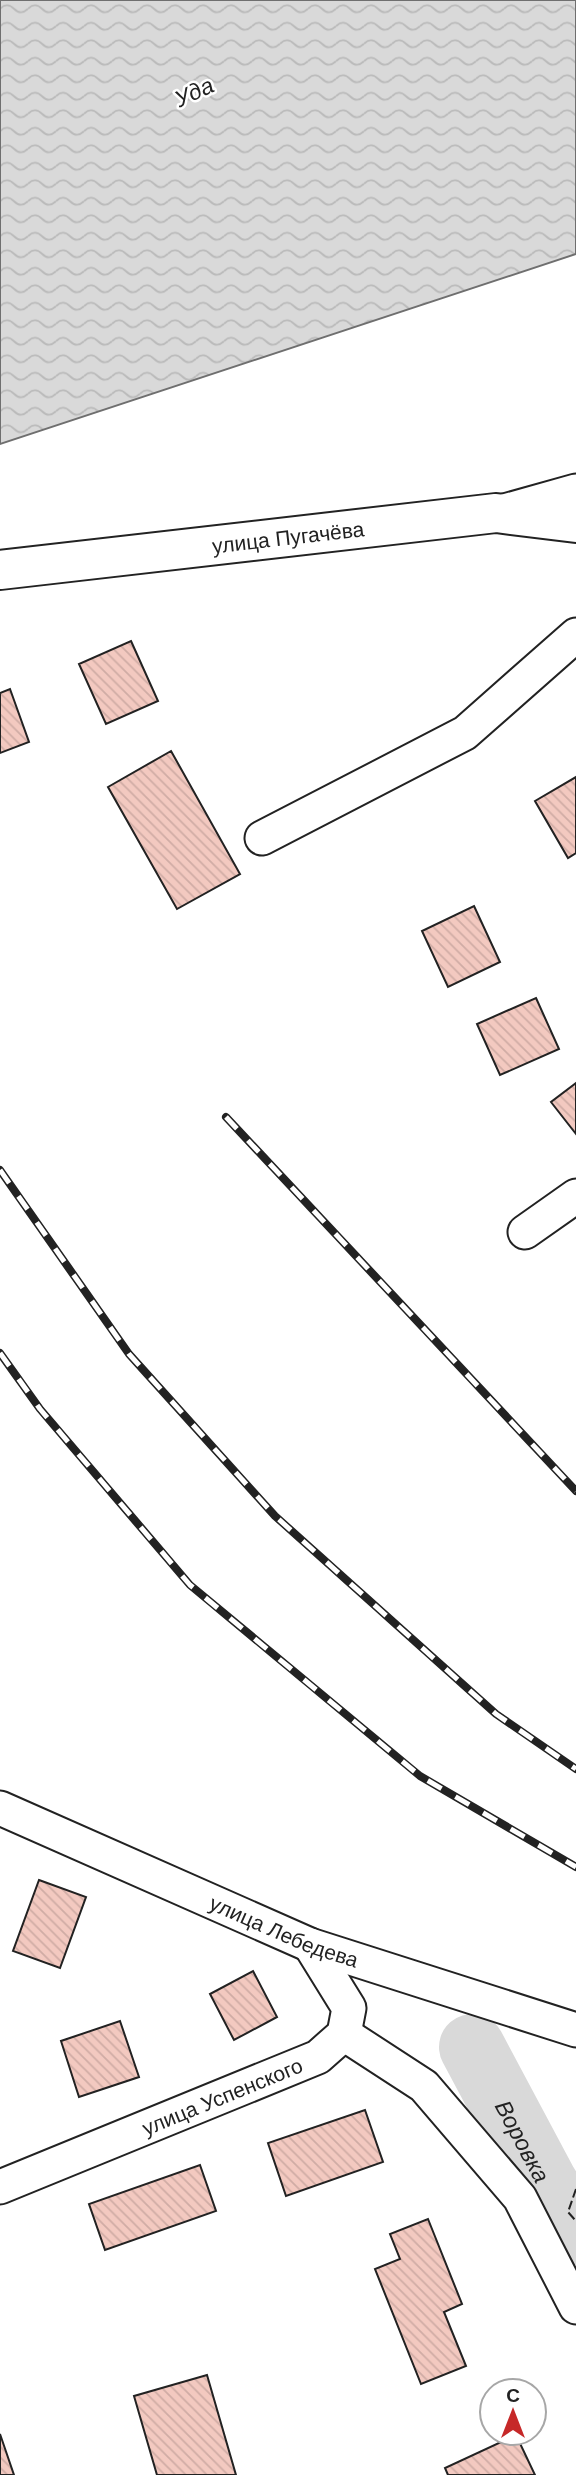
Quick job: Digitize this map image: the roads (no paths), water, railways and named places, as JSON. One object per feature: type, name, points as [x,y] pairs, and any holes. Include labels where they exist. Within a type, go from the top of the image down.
[{"type":"street","points":[[496,513],[576,491]]},
{"type":"street","name":"улица Пугачёва","points":[[0,570],[496,513],[576,523]]},
{"type":"street","points":[[262,838],[465,733],[576,635]]},
{"type":"street","points":[[524,1232],[576,1196]]},
{"type":"street","name":"улица Лебедева","points":[[0,1808],[310,1945],[576,2030]]},
{"type":"street","points":[[310,1945],[349,2008],[344,2034],[424,2086],[520,2198],[576,2307]]},
{"type":"street","name":"улица Успенского","points":[[0,2188],[318,2057],[344,2034]]},
{"type":"water","name":"Уда","points":[[0,0],[576,0],[576,254],[0,444]]},
{"type":"waterway","name":"Воровка","points":[[472,2047],[545,2184],[576,2232]]},
{"type":"railway","points":[[226,1117],[576,1491]]},
{"type":"railway","points":[[0,1170],[129,1354],[275,1516],[496,1714],[576,1769]]},
{"type":"railway","points":[[0,1353],[40,1409],[190,1585],[420,1776],[576,1867]]}]
